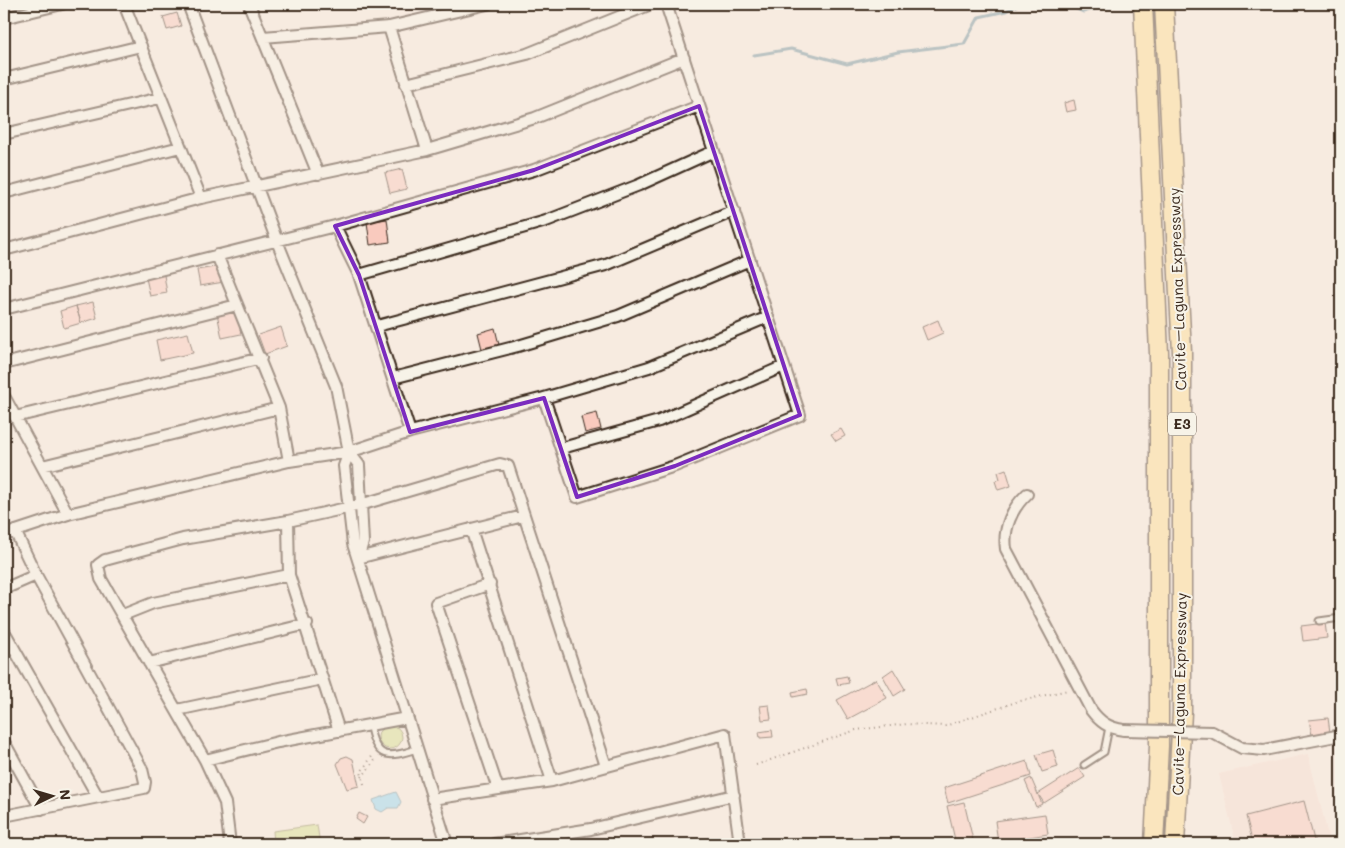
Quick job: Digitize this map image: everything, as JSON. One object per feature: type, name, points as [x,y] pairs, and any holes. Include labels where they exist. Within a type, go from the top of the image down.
[{"type":"highway","name":"Cavite–Laguna Expressway","points":[[1143,4],[1159,354],[1159,746],[1154,844]]},
{"type":"highway","name":"Cavite–Laguna Expressway","points":[[1164,4],[1182,352],[1182,712],[1175,844]]},
{"type":"street","points":[[4,18],[62,4]]},
{"type":"street","points":[[124,4],[201,198]]},
{"type":"street","points":[[188,4],[258,186],[277,241],[336,386],[349,452],[344,466],[355,505],[353,544],[447,844]]},
{"type":"street","points":[[249,4],[318,174]]},
{"type":"street","points":[[263,37],[389,26],[487,4]]},
{"type":"street","points":[[406,84],[527,54],[651,4]]},
{"type":"street","points":[[544,398],[577,497],[676,466],[800,415],[666,4]]},
{"type":"street","points":[[389,26],[427,150]]},
{"type":"street","points":[[4,79],[140,46]]},
{"type":"street","points":[[4,250],[201,198],[427,150],[535,118],[684,58]]},
{"type":"street","points":[[4,134],[160,98]]},
{"type":"street","points":[[4,310],[335,226],[534,170],[699,106]]},
{"type":"street","points":[[4,192],[180,147]]},
{"type":"street","points":[[359,275],[546,221],[639,185],[714,151]]},
{"type":"street","points":[[377,326],[606,265],[734,211]]},
{"type":"street","points":[[335,226],[359,275],[410,432]]},
{"type":"street","points":[[217,255],[261,358],[279,408],[290,461]]},
{"type":"street","points":[[393,378],[518,346],[618,316],[750,260]]},
{"type":"street","points":[[4,364],[237,305]]},
{"type":"street","points":[[4,535],[68,514],[290,461],[349,452],[410,432],[544,398],[649,367],[768,317]]},
{"type":"street","points":[[15,417],[261,358]]},
{"type":"street","points":[[562,448],[659,421],[784,366]]},
{"type":"street","points":[[4,396],[68,514]]},
{"type":"street","points":[[42,466],[279,408]]},
{"type":"street","points":[[230,844],[226,803],[205,760],[148,663],[123,614],[101,579],[98,565],[105,560],[183,539],[288,521],[355,505],[500,464],[508,466],[606,766]]},
{"type":"street","points":[[1027,494],[1017,504],[1007,527],[1004,537],[1006,549],[1080,689],[1098,719],[1109,727],[1124,730],[1212,732],[1221,735],[1233,744],[1252,750],[1264,750],[1341,735]]},
{"type":"street","points":[[358,558],[523,516]]},
{"type":"street","points":[[288,521],[289,575],[339,731]]},
{"type":"street","points":[[471,529],[552,780]]},
{"type":"street","points":[[4,816],[144,788],[145,782],[142,769],[14,531]]},
{"type":"street","points":[[4,589],[36,575]]},
{"type":"street","points":[[123,614],[153,603],[289,575]]},
{"type":"street","points":[[490,584],[436,602],[498,789]]},
{"type":"street","points":[[148,663],[306,624]]},
{"type":"street","points":[[4,631],[98,797]]},
{"type":"street","points":[[177,710],[322,679]]},
{"type":"street","points":[[205,760],[407,718]]},
{"type":"street","points":[[432,799],[552,780],[725,734],[740,844]]},
{"type":"street","points":[[4,742],[41,809]]},
{"type":"street","points":[[494,844],[591,829],[734,795]]},
{"type":"lane","points":[[1319,621],[1341,618]]},
{"type":"lane","points":[[370,727],[372,740],[379,751],[393,756],[417,749]]},
{"type":"lane","points":[[1084,764],[1104,752],[1109,727]]},
{"type":"path","points":[[756,765],[856,730],[907,724],[945,726],[1016,702],[1080,689]]},
{"type":"path","points":[[364,784],[361,772],[379,751]]},
{"type":"highlighted area","points":[[699,106],[800,415],[675,466],[577,497],[544,398],[410,432],[359,275],[335,226],[534,170]]},
{"type":"shaded area","points":[[1308,754],[1330,844],[1236,844],[1219,774]]},
{"type":"green space","points":[[390,725],[399,728],[402,737],[399,746],[390,749],[381,746],[378,737],[381,728]]},
{"type":"green space","points":[[317,825],[320,844],[274,844],[273,831]]},
{"type":"water","points":[[396,792],[401,802],[398,808],[388,808],[382,812],[376,809],[373,800]]},
{"type":"building","points":[[177,13],[181,26],[167,30],[163,17]]},
{"type":"building","points":[[1074,100],[1076,110],[1066,112],[1064,103]]},
{"type":"building","points":[[402,169],[407,189],[390,193],[385,173]]},
{"type":"building","points":[[387,219],[390,242],[370,245],[367,222]]},
{"type":"building","points":[[221,266],[224,282],[200,286],[197,270]]},
{"type":"building","points":[[164,275],[167,293],[150,296],[146,278]]},
{"type":"building","points":[[93,302],[97,318],[81,323],[76,306]]},
{"type":"building","points":[[76,306],[81,323],[64,328],[60,311]]},
{"type":"building","points":[[237,310],[241,334],[222,338],[217,313]]},
{"type":"building","points":[[938,320],[943,333],[927,340],[922,327]]},
{"type":"building","points":[[281,327],[287,346],[265,354],[258,335]]},
{"type":"building","points":[[495,328],[499,345],[482,349],[478,333]]},
{"type":"building","points":[[188,333],[193,353],[160,360],[156,340]]},
{"type":"building","points":[[597,413],[601,429],[585,433],[581,417]]},
{"type":"building","points":[[841,429],[845,436],[836,441],[831,434]]},
{"type":"building","points":[[1006,469],[1011,486],[998,490],[995,481],[1000,479],[998,472]]},
{"type":"building","points":[[1325,623],[1327,638],[1303,641],[1301,626]]},
{"type":"building","points":[[893,669],[905,689],[894,696],[883,676]]},
{"type":"building","points":[[847,676],[849,683],[838,685],[836,678]]},
{"type":"building","points":[[876,679],[887,698],[848,719],[837,700]]},
{"type":"building","points":[[807,689],[808,694],[793,697],[792,692]]},
{"type":"building","points":[[769,705],[771,719],[762,720],[760,706]]},
{"type":"building","points":[[1328,718],[1330,732],[1312,735],[1309,720]]},
{"type":"building","points":[[772,730],[773,737],[760,738],[759,732]]},
{"type":"building","points":[[1053,750],[1058,767],[1042,772],[1036,755]]},
{"type":"building","points":[[347,756],[353,759],[359,786],[347,789],[337,764],[341,758]]},
{"type":"building","points":[[1027,761],[1031,776],[948,803],[944,788]]},
{"type":"building","points":[[1079,768],[1085,777],[1044,803],[1038,794]]},
{"type":"building","points":[[1031,778],[1042,804],[1036,807],[1025,781]]},
{"type":"building","points":[[1304,801],[1315,844],[1253,844],[1246,816]]},
{"type":"building","points":[[964,802],[973,840],[956,844],[947,806]]},
{"type":"building","points":[[359,813],[367,817],[363,824],[356,819]]},
{"type":"building","points":[[1045,814],[1048,834],[998,842],[995,821]]},
{"type":"waterway","points":[[754,55],[791,49],[847,64],[898,52],[964,44],[979,17],[1006,11],[1019,4]]},
{"type":"waterway","points":[[1065,4],[1083,12],[1102,7]]}]
